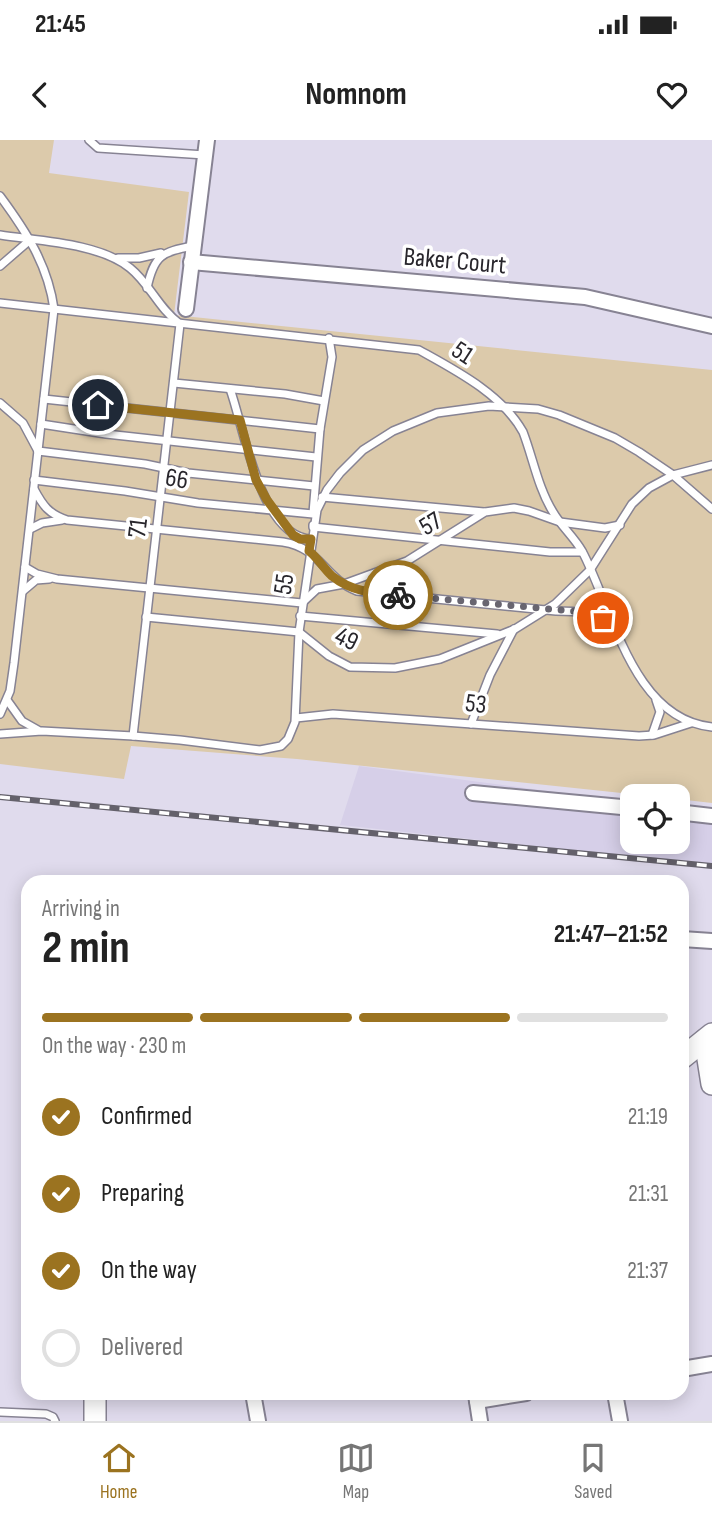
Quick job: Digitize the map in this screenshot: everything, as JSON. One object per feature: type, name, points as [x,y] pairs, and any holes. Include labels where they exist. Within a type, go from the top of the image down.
[{"type":"main road","points":[[689,1055],[709,1047],[712,1084]]},
{"type":"main road","points":[[95,1400],[95,1421]]},
{"type":"street","points":[[186,309],[206,147]]},
{"type":"street","name":"Baker Court","points":[[191,262],[585,297],[712,326]]},
{"type":"street","points":[[473,793],[620,807]]},
{"type":"street","points":[[690,813],[712,816]]},
{"type":"street","points":[[689,940],[712,942]]},
{"type":"street","points":[[689,1368],[712,1364]]},
{"type":"street","points":[[254,1400],[258,1421]]},
{"type":"street","points":[[476,1400],[480,1421]]},
{"type":"street","points":[[616,1400],[620,1421]]},
{"type":"lane","points":[[89,140],[98,148],[206,147]]},
{"type":"lane","points":[[0,196],[39,255],[54,309],[14,663],[7,700],[0,714]]},
{"type":"lane","points":[[0,235],[129,259],[193,246]]},
{"type":"lane","points":[[0,266],[30,240]]},
{"type":"lane","points":[[147,288],[155,262],[166,252]]},
{"type":"lane","points":[[113,256],[130,268],[162,309],[180,324]]},
{"type":"lane","name":"51","points":[[0,303],[419,350],[450,367],[504,407],[517,422],[545,496],[582,552],[636,673],[654,696],[678,717],[712,727]]},
{"type":"lane","name":"71","points":[[133,736],[180,324]]},
{"type":"lane","points":[[329,338],[332,356],[316,457],[313,527],[550,552],[582,552]]},
{"type":"lane","points":[[174,383],[310,397],[324,401]]},
{"type":"lane","points":[[230,389],[256,480],[272,509],[293,535],[300,539],[311,539]]},
{"type":"lane","points":[[44,399],[320,429]]},
{"type":"lane","points":[[0,403],[23,423],[37,451]]},
{"type":"lane","name":"55","points":[[296,718],[300,616],[317,510],[322,498],[347,465],[363,450],[393,431],[437,413],[457,409],[504,407],[548,411],[572,420],[615,438],[673,475]]},
{"type":"lane","points":[[41,424],[316,457]]},
{"type":"lane","points":[[37,451],[188,473],[314,486]]},
{"type":"lane","name":"49","points":[[146,617],[299,632],[338,662],[350,667],[396,668],[440,659],[515,629],[546,610],[568,593],[590,570],[632,504],[649,488],[673,475],[712,465]]},
{"type":"lane","points":[[673,475],[712,509]]},
{"type":"lane","name":"66","points":[[34,480],[198,503],[313,514]]},
{"type":"lane","points":[[34,489],[45,509],[54,516],[67,520]]},
{"type":"lane","points":[[322,498],[485,513]]},
{"type":"lane","name":"57","points":[[302,603],[317,589],[344,584],[407,561],[485,513],[514,508],[560,522],[605,528],[621,524]]},
{"type":"lane","points":[[30,529],[51,521],[67,520],[283,542],[302,546],[330,574],[358,591],[594,614],[615,624]]},
{"type":"lane","points":[[25,567],[57,579]]},
{"type":"lane","points":[[23,592],[36,580],[57,579],[302,603]]},
{"type":"lane","points":[[300,616],[501,635]]},
{"type":"lane","points":[[471,724],[490,676],[515,629]]},
{"type":"lane","points":[[652,735],[660,712],[654,696]]},
{"type":"lane","points":[[7,700],[22,721],[42,731]]},
{"type":"lane","name":"53","points":[[296,718],[332,714],[623,736],[652,735],[691,723]]},
{"type":"lane","points":[[0,734],[42,731],[133,736],[271,750],[288,739],[296,718]]},
{"type":"lane","points":[[0,1412],[46,1414],[55,1421]]},
{"type":"shaded area","points":[[0,140],[54,140],[49,173],[189,192],[174,315],[712,370],[712,803],[690,800],[690,784],[620,784],[620,793],[297,759],[131,746],[124,779],[0,764]]},
{"type":"shaded area","points":[[359,766],[620,800],[620,854],[690,854],[690,809],[712,812],[712,865],[340,825]]},
{"type":"railway","points":[[0,797],[712,866]]},
{"type":"way so far","points":[[398,595],[582,612],[603,618]]},
{"type":"route","points":[[98,405],[240,420],[258,485],[293,535],[300,539],[311,539],[309,551],[330,574],[348,587],[358,591],[398,595]]}]
